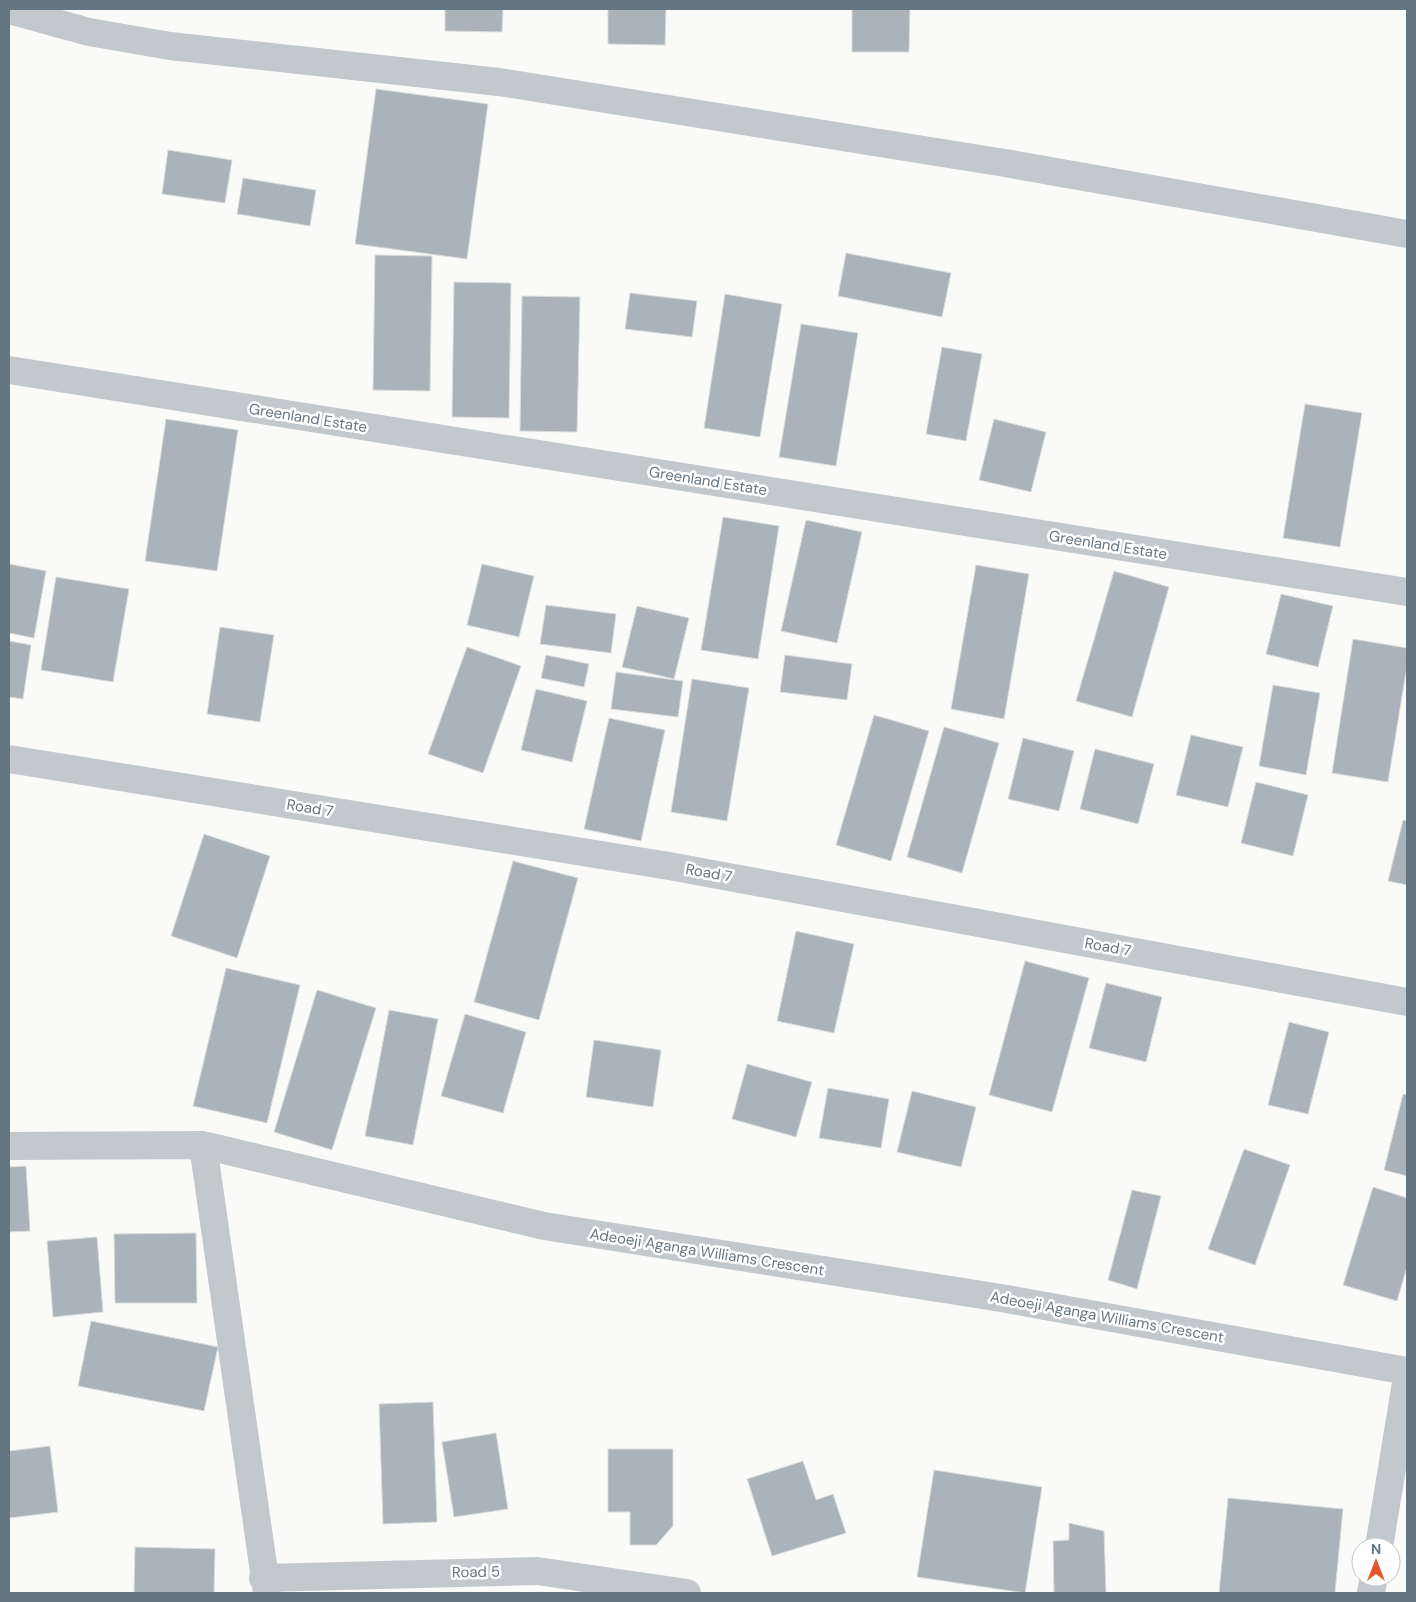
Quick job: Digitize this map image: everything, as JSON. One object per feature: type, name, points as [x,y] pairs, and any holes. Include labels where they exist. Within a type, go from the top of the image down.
[{"type":"street","points":[[9,10],[89,32],[170,46],[499,82],[1005,163],[1407,234]]},
{"type":"street","name":"Greenland Estate","points":[[9,370],[1407,592]]},
{"type":"street","name":"Road 7","points":[[9,759],[669,866],[1407,1002]]},
{"type":"street","points":[[203,1145],[265,1586]]},
{"type":"street","name":"Adeoeji Aganga Williams Crescent","points":[[9,1146],[203,1145],[544,1226],[1001,1298],[1407,1371]]},
{"type":"street","points":[[1381,1537],[1407,1378]]},
{"type":"street","name":"Road 5","points":[[265,1586],[536,1571],[687,1593]]},
{"type":"building","points":[[445,9],[503,9],[502,32],[445,31]]},
{"type":"building","points":[[608,9],[666,9],[665,45],[608,44]]},
{"type":"building","points":[[852,9],[910,9],[909,52],[852,52]]},
{"type":"building","points":[[376,89],[488,104],[467,259],[355,244]]},
{"type":"building","points":[[168,150],[232,160],[225,203],[162,194]]},
{"type":"building","points":[[243,178],[316,190],[310,226],[237,214]]},
{"type":"building","points":[[846,253],[951,273],[942,317],[838,296]]},
{"type":"building","points":[[375,255],[432,256],[430,391],[373,390]]},
{"type":"building","points":[[454,282],[511,283],[509,418],[452,417]]},
{"type":"building","points":[[630,293],[697,301],[692,337],[625,329]]},
{"type":"building","points":[[725,294],[782,304],[760,437],[704,428]]},
{"type":"building","points":[[522,296],[580,297],[577,432],[520,431]]},
{"type":"building","points":[[801,324],[858,333],[836,466],[779,457]]},
{"type":"building","points":[[942,347],[982,354],[966,441],[926,434]]},
{"type":"building","points":[[1305,404],[1362,413],[1340,547],[1283,538]]},
{"type":"building","points":[[166,419],[238,430],[217,571],[145,561]]},
{"type":"building","points":[[994,419],[1046,432],[1031,492],[979,480]]},
{"type":"building","points":[[723,517],[779,526],[758,659],[701,650]]},
{"type":"building","points":[[806,520],[862,532],[837,643],[781,631]]},
{"type":"building","points":[[9,564],[46,571],[34,638],[9,633]]},
{"type":"building","points":[[482,564],[534,576],[519,637],[467,625]]},
{"type":"building","points":[[976,565],[1029,574],[1004,719],[951,709]]},
{"type":"building","points":[[1114,571],[1169,587],[1132,717],[1076,701]]},
{"type":"building","points":[[56,577],[129,589],[113,682],[41,670]]},
{"type":"building","points":[[1281,594],[1333,606],[1318,667],[1266,654]]},
{"type":"building","points":[[546,605],[616,614],[611,653],[540,644]]},
{"type":"building","points":[[637,606],[689,618],[674,679],[622,667]]},
{"type":"building","points":[[220,627],[274,635],[260,722],[207,714]]},
{"type":"building","points":[[1353,639],[1407,648],[1407,666],[1388,782],[1332,773]]},
{"type":"building","points":[[9,641],[31,645],[23,699],[9,697]]},
{"type":"building","points":[[467,647],[521,666],[483,773],[428,754]]},
{"type":"building","points":[[546,655],[589,664],[584,687],[541,678]]},
{"type":"building","points":[[785,655],[852,664],[847,700],[780,692]]},
{"type":"building","points":[[616,672],[683,681],[678,717],[611,709]]},
{"type":"building","points":[[692,679],[749,688],[727,821],[671,812]]},
{"type":"building","points":[[1273,685],[1320,693],[1306,775],[1259,766]]},
{"type":"building","points":[[536,689],[587,701],[572,762],[521,750]]},
{"type":"building","points":[[874,715],[929,731],[891,861],[836,845]]},
{"type":"building","points":[[609,718],[665,730],[641,841],[584,829]]},
{"type":"building","points":[[944,727],[999,743],[962,873],[907,857]]},
{"type":"building","points":[[1191,735],[1243,747],[1228,807],[1176,795]]},
{"type":"building","points":[[1023,738],[1074,751],[1059,811],[1008,799]]},
{"type":"building","points":[[1095,749],[1154,764],[1138,824],[1080,809]]},
{"type":"building","points":[[1256,782],[1308,795],[1293,856],[1241,843]]},
{"type":"building","points":[[1403,820],[1407,821],[1407,885],[1388,881]]},
{"type":"building","points":[[204,834],[270,856],[237,958],[171,936]]},
{"type":"building","points":[[513,861],[578,878],[539,1020],[474,1002]]},
{"type":"building","points":[[796,931],[854,944],[834,1033],[777,1021]]},
{"type":"building","points":[[1025,961],[1089,978],[1052,1112],[989,1095]]},
{"type":"building","points":[[226,968],[300,985],[267,1123],[193,1106]]},
{"type":"building","points":[[1106,983],[1162,997],[1146,1062],[1089,1048]]},
{"type":"building","points":[[317,990],[376,1008],[332,1150],[274,1132]]},
{"type":"building","points":[[389,1010],[438,1019],[413,1145],[365,1136]]},
{"type":"building","points":[[465,1014],[526,1032],[503,1113],[441,1096]]},
{"type":"building","points":[[1289,1022],[1329,1032],[1308,1114],[1268,1105]]},
{"type":"building","points":[[594,1040],[661,1050],[653,1107],[586,1097]]},
{"type":"building","points":[[747,1064],[812,1082],[796,1137],[732,1119]]},
{"type":"building","points":[[828,1088],[889,1099],[881,1148],[819,1138]]},
{"type":"building","points":[[912,1091],[976,1107],[961,1167],[897,1152]]},
{"type":"building","points":[[1403,1094],[1407,1095],[1407,1176],[1384,1170]]},
{"type":"building","points":[[1244,1149],[1290,1165],[1255,1265],[1208,1249]]},
{"type":"building","points":[[26,1166],[30,1231],[9,1232],[9,1167]]},
{"type":"building","points":[[1373,1187],[1407,1198],[1407,1267],[1397,1301],[1343,1285]]},
{"type":"building","points":[[1132,1190],[1161,1196],[1137,1289],[1108,1280]]},
{"type":"building","points":[[196,1233],[197,1303],[115,1303],[114,1234]]},
{"type":"building","points":[[97,1237],[103,1312],[53,1317],[47,1241]]},
{"type":"building","points":[[91,1321],[218,1347],[204,1411],[78,1386]]},
{"type":"building","points":[[433,1402],[437,1522],[383,1524],[379,1404]]},
{"type":"building","points":[[496,1433],[508,1509],[454,1517],[442,1442]]},
{"type":"building","points":[[50,1446],[58,1512],[9,1518],[9,1451]]},
{"type":"building","points":[[608,1449],[673,1449],[673,1526],[656,1545],[630,1545],[630,1512],[608,1512]]},
{"type":"building","points":[[803,1461],[816,1500],[833,1494],[846,1533],[772,1556],[747,1479]]},
{"type":"building","points":[[934,1470],[1042,1487],[1025,1593],[917,1577]]},
{"type":"building","points":[[1228,1498],[1343,1509],[1335,1593],[1219,1593]]},
{"type":"building","points":[[1069,1523],[1104,1531],[1106,1593],[1054,1593],[1053,1541],[1069,1540]]},
{"type":"building","points":[[135,1547],[215,1549],[214,1593],[134,1593]]}]
